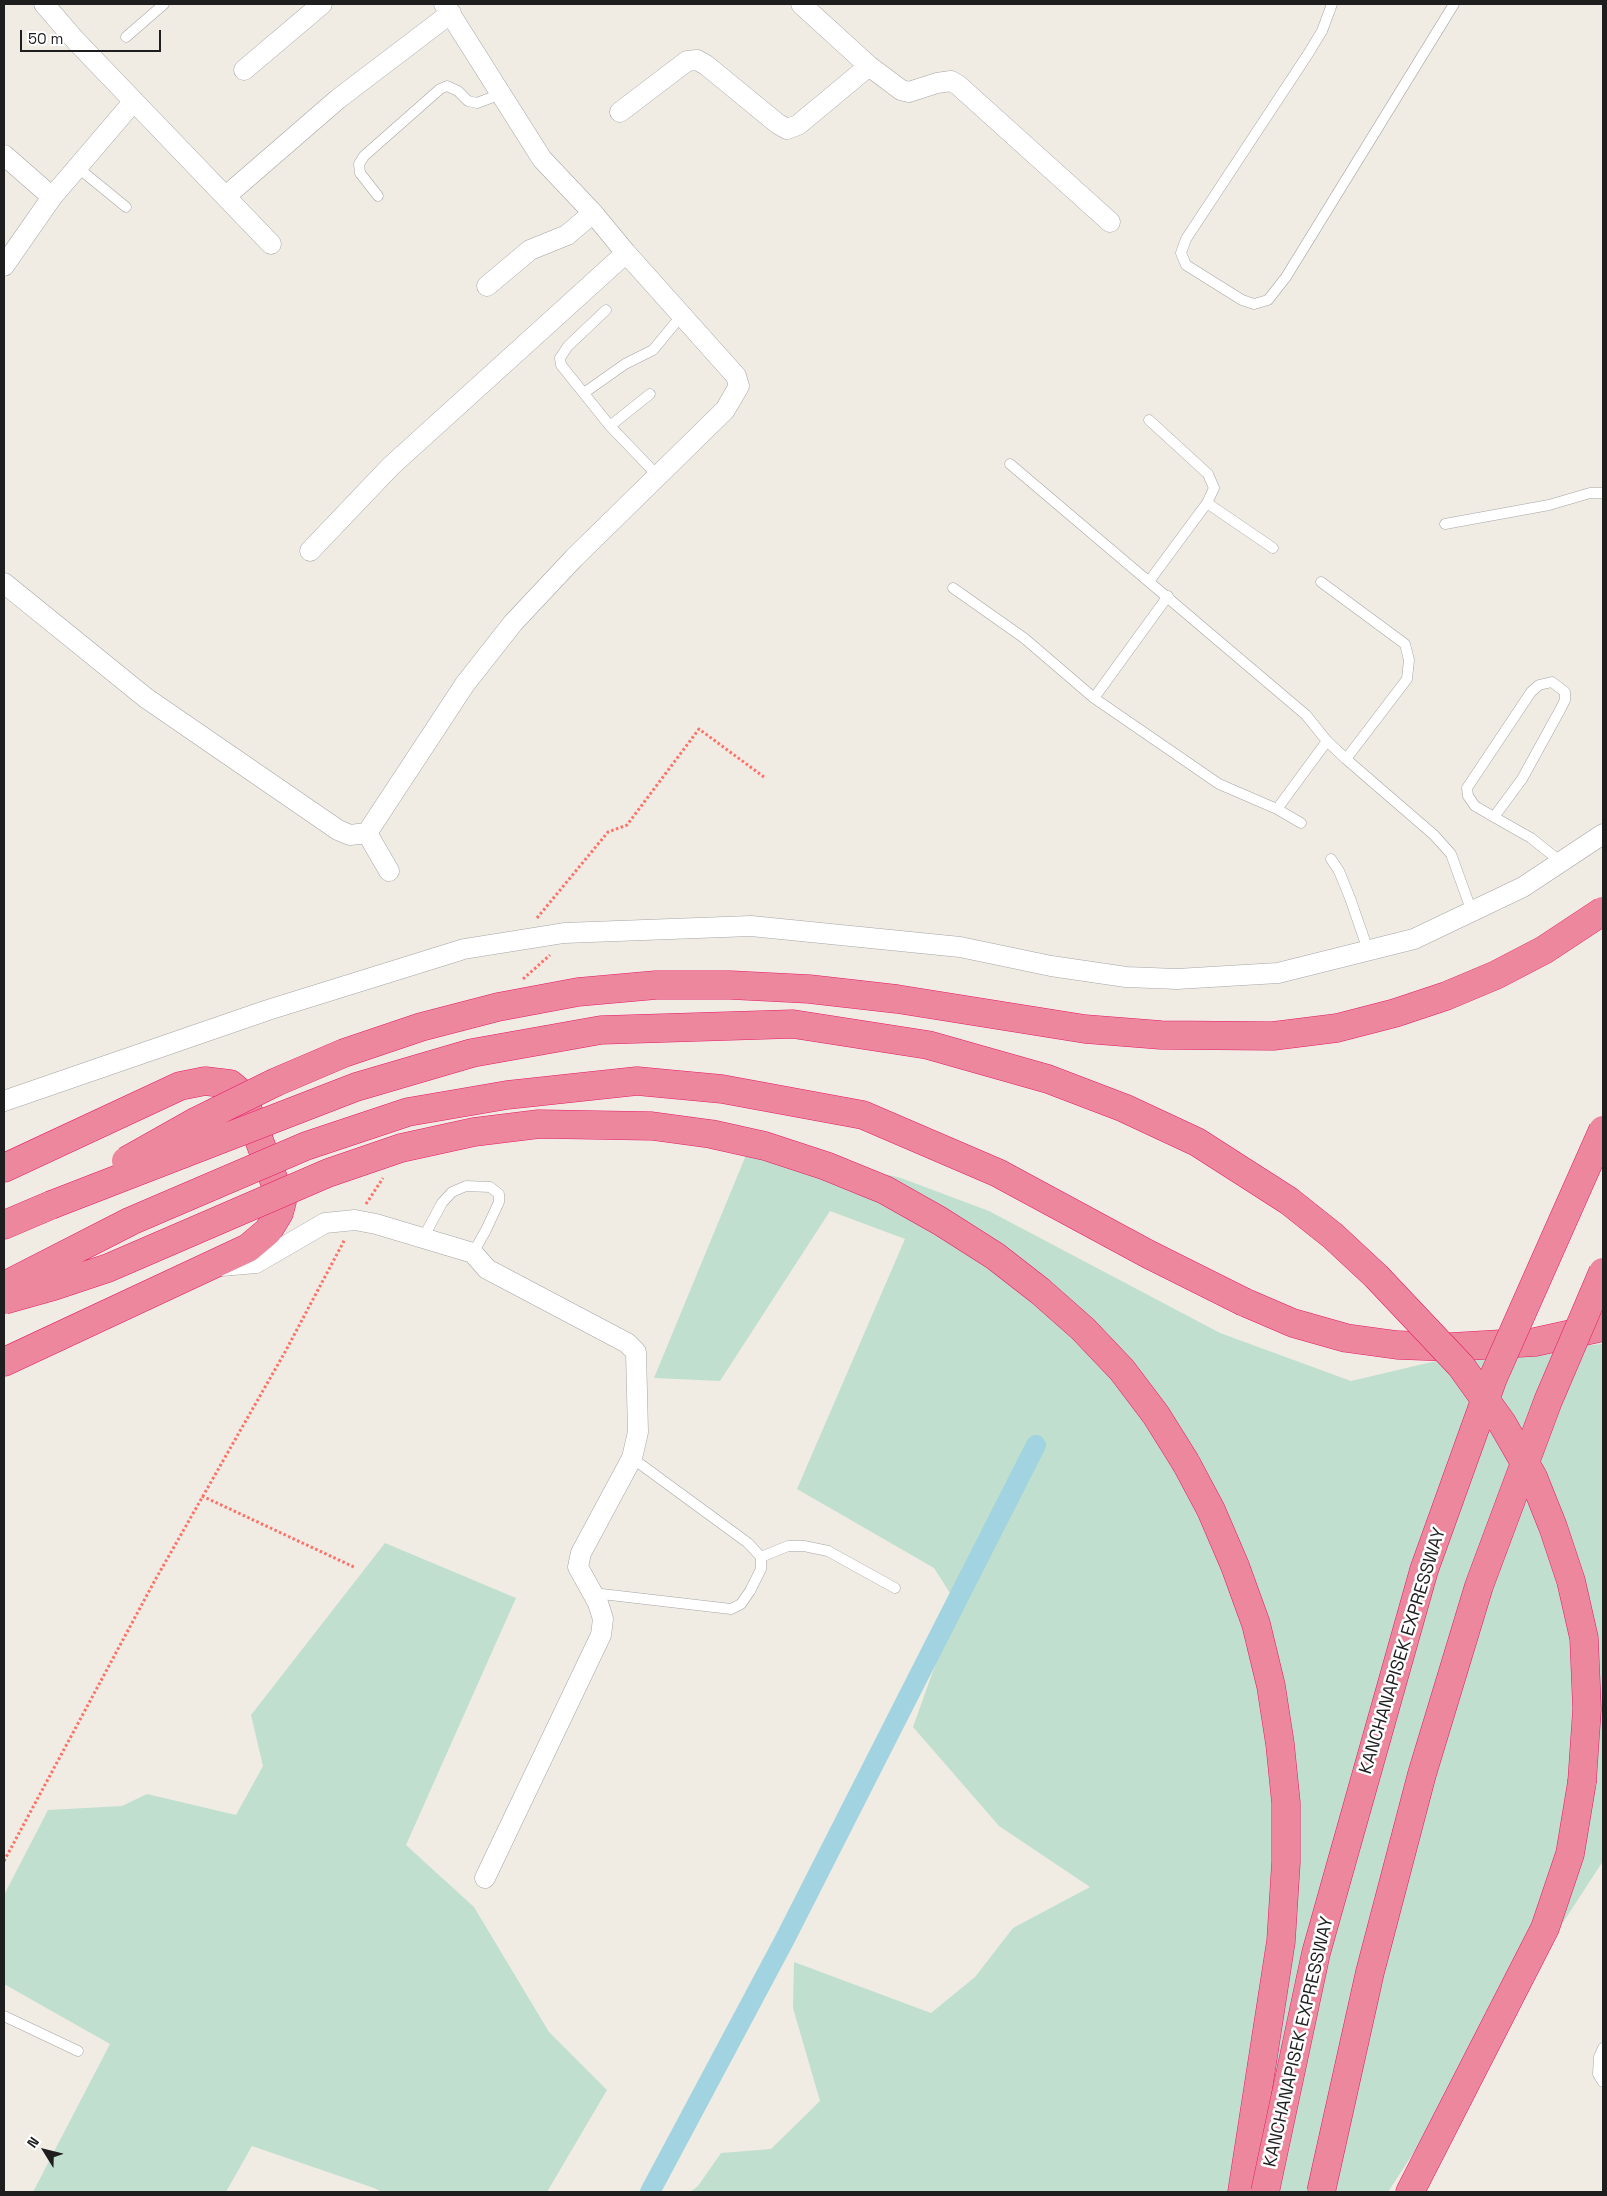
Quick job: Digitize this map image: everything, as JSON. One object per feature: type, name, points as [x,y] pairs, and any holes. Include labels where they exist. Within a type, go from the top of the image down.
[{"type":"highway","points":[[51,1205],[197,1121],[276,1082],[344,1053],[421,1027],[498,1007],[578,992],[656,986],[730,985],[809,989],[897,999],[1085,1029],[1181,1036],[1273,1036],[1337,1028],[1395,1013],[1446,996],[1496,975],[1544,950],[1603,911]]},
{"type":"highway","points":[[4,1225],[356,1087],[472,1053],[601,1030],[793,1024],[928,1045],[1048,1079],[1124,1108],[1197,1142],[1289,1201],[1340,1243],[1418,1318],[1461,1366],[1502,1422],[1533,1477],[1553,1527],[1571,1581],[1584,1638],[1587,1709],[1582,1782],[1570,1854],[1545,1928],[1410,2192]]},
{"type":"highway","points":[[4,1168],[180,1086],[205,1081],[230,1084],[242,1094],[282,1202],[279,1213],[268,1231],[248,1248],[4,1362]]},
{"type":"highway","points":[[4,1286],[131,1222],[288,1153],[408,1112],[507,1095],[637,1081],[722,1089],[863,1115],[998,1173],[1148,1254],[1244,1302],[1293,1323],[1346,1338],[1397,1345],[1451,1347],[1534,1342],[1603,1327]]},
{"type":"highway","points":[[4,1300],[108,1268],[328,1173],[402,1148],[474,1132],[539,1124],[652,1126],[711,1134],[766,1146],[826,1166],[885,1190],[940,1221],[995,1256],[1083,1328],[1122,1370],[1156,1416],[1211,1510],[1235,1566],[1256,1624],[1271,1686],[1280,1744],[1286,1803],[1286,1862],[1281,1941],[1242,2192]]},
{"type":"highway","name":"KANCHANAPISEK EXPRESSWAY","points":[[1265,2192],[1316,1953],[1424,1570],[1493,1378],[1603,1130]]},
{"type":"highway","points":[[1320,2192],[1373,1963],[1422,1774],[1479,1586],[1548,1401],[1603,1272]]},
{"type":"street","points":[[44,4],[271,244]]},
{"type":"street","points":[[244,70],[322,4]]},
{"type":"street","points":[[801,4],[869,66],[900,90],[909,92],[951,81],[1110,222]]},
{"type":"street","points":[[4,583],[146,698],[338,830],[350,835],[367,833],[465,684],[513,623],[574,558],[726,410],[738,386],[736,376],[626,253],[593,212],[542,159],[448,8],[338,99],[226,196]]},
{"type":"street","points":[[620,112],[687,61],[697,60],[706,65],[778,124],[787,128],[798,125],[869,66]]},
{"type":"street","points":[[4,266],[52,197],[134,100]]},
{"type":"street","points":[[4,155],[52,197]]},
{"type":"street","points":[[487,286],[530,250],[567,235],[593,212]]},
{"type":"street","points":[[310,551],[391,466],[626,253]]},
{"type":"street","points":[[367,833],[389,871]]},
{"type":"street","points":[[4,1101],[268,1010],[464,949],[564,933],[751,926],[960,947],[1051,966],[1126,977],[1177,979],[1278,973],[1414,939],[1523,887],[1603,834]]},
{"type":"street","points":[[206,1268],[256,1263],[325,1223],[355,1220],[376,1224],[473,1253],[493,1273],[627,1343],[636,1352],[638,1432],[632,1458],[581,1553],[578,1567],[603,1619],[601,1635],[485,1878]]},
{"type":"lane","points":[[126,37],[164,4]]},
{"type":"lane","points":[[1332,4],[1322,31],[1186,239],[1181,253],[1186,265],[1242,300],[1254,304],[1268,300],[1286,277],[1454,4]]},
{"type":"lane","points":[[378,196],[360,173],[359,164],[364,156],[440,89],[447,86],[458,91],[468,101],[477,103],[501,94]]},
{"type":"lane","points":[[77,167],[126,207]]},
{"type":"lane","points":[[606,310],[568,346],[560,358],[561,365],[610,426],[658,476]]},
{"type":"lane","points":[[584,393],[625,364],[653,350],[682,316]]},
{"type":"lane","points":[[610,426],[650,394]]},
{"type":"lane","points":[[1149,420],[1208,474],[1214,488],[1207,502],[1150,580]]},
{"type":"lane","points":[[1010,464],[1150,580],[1306,714],[1327,741],[1346,759],[1434,835],[1451,854],[1472,912]]},
{"type":"lane","points":[[1445,524],[1549,505],[1590,493],[1603,493]]},
{"type":"lane","points":[[1207,502],[1272,548]]},
{"type":"lane","points":[[1321,582],[1405,644],[1409,660],[1407,679],[1346,759]]},
{"type":"lane","points":[[953,588],[1024,638],[1094,698],[1218,784],[1277,810],[1300,823]]},
{"type":"lane","points":[[1094,698],[1168,596]]},
{"type":"lane","points":[[1494,817],[1522,779],[1565,700],[1565,692],[1552,682],[1539,685],[1531,692],[1470,780],[1467,788],[1468,796],[1475,806],[1494,817],[1531,838],[1561,862]]},
{"type":"lane","points":[[1277,810],[1327,741]]},
{"type":"lane","points":[[1331,859],[1339,871],[1350,898],[1368,950]]},
{"type":"lane","points":[[423,1238],[442,1203],[452,1192],[466,1186],[490,1187],[499,1194],[499,1202],[473,1253]]},
{"type":"lane","points":[[592,1593],[730,1609],[741,1604],[761,1569],[761,1557],[748,1543],[632,1458]]},
{"type":"lane","points":[[761,1557],[788,1546],[804,1546],[828,1551],[895,1588]]},
{"type":"lane","points":[[4,2016],[78,2051]]},
{"type":"lane","points":[[1603,2048],[1598,2074],[1603,2082]]},
{"type":"path","points":[[519,940],[608,832],[627,825],[699,729],[764,777]]},
{"type":"path","points":[[4,1861],[202,1496],[285,1352],[355,1220]]},
{"type":"path","points":[[202,1496],[356,1568]]},
{"type":"green space","points":[[751,1143],[901,1178],[989,1211],[1220,1333],[1351,1381],[1453,1357],[1603,1344],[1603,1861],[1388,2192],[690,2192],[698,2186],[721,2153],[771,2149],[820,2101],[793,2008],[794,1962],[931,2013],[975,1977],[1013,1928],[1090,1887],[999,1826],[913,1727],[957,1604],[934,1568],[797,1489],[905,1239],[830,1211],[720,1381],[654,1378]]},
{"type":"green space","points":[[385,1543],[516,1598],[406,1845],[474,1907],[549,2032],[607,2090],[547,2192],[382,2192],[252,2146],[226,2192],[33,2192],[110,2044],[4,1984],[4,1895],[48,1810],[122,1806],[147,1794],[236,1815],[263,1766],[251,1715]]},
{"type":"waterway","points":[[650,2192],[785,1939],[1036,1445]]}]
